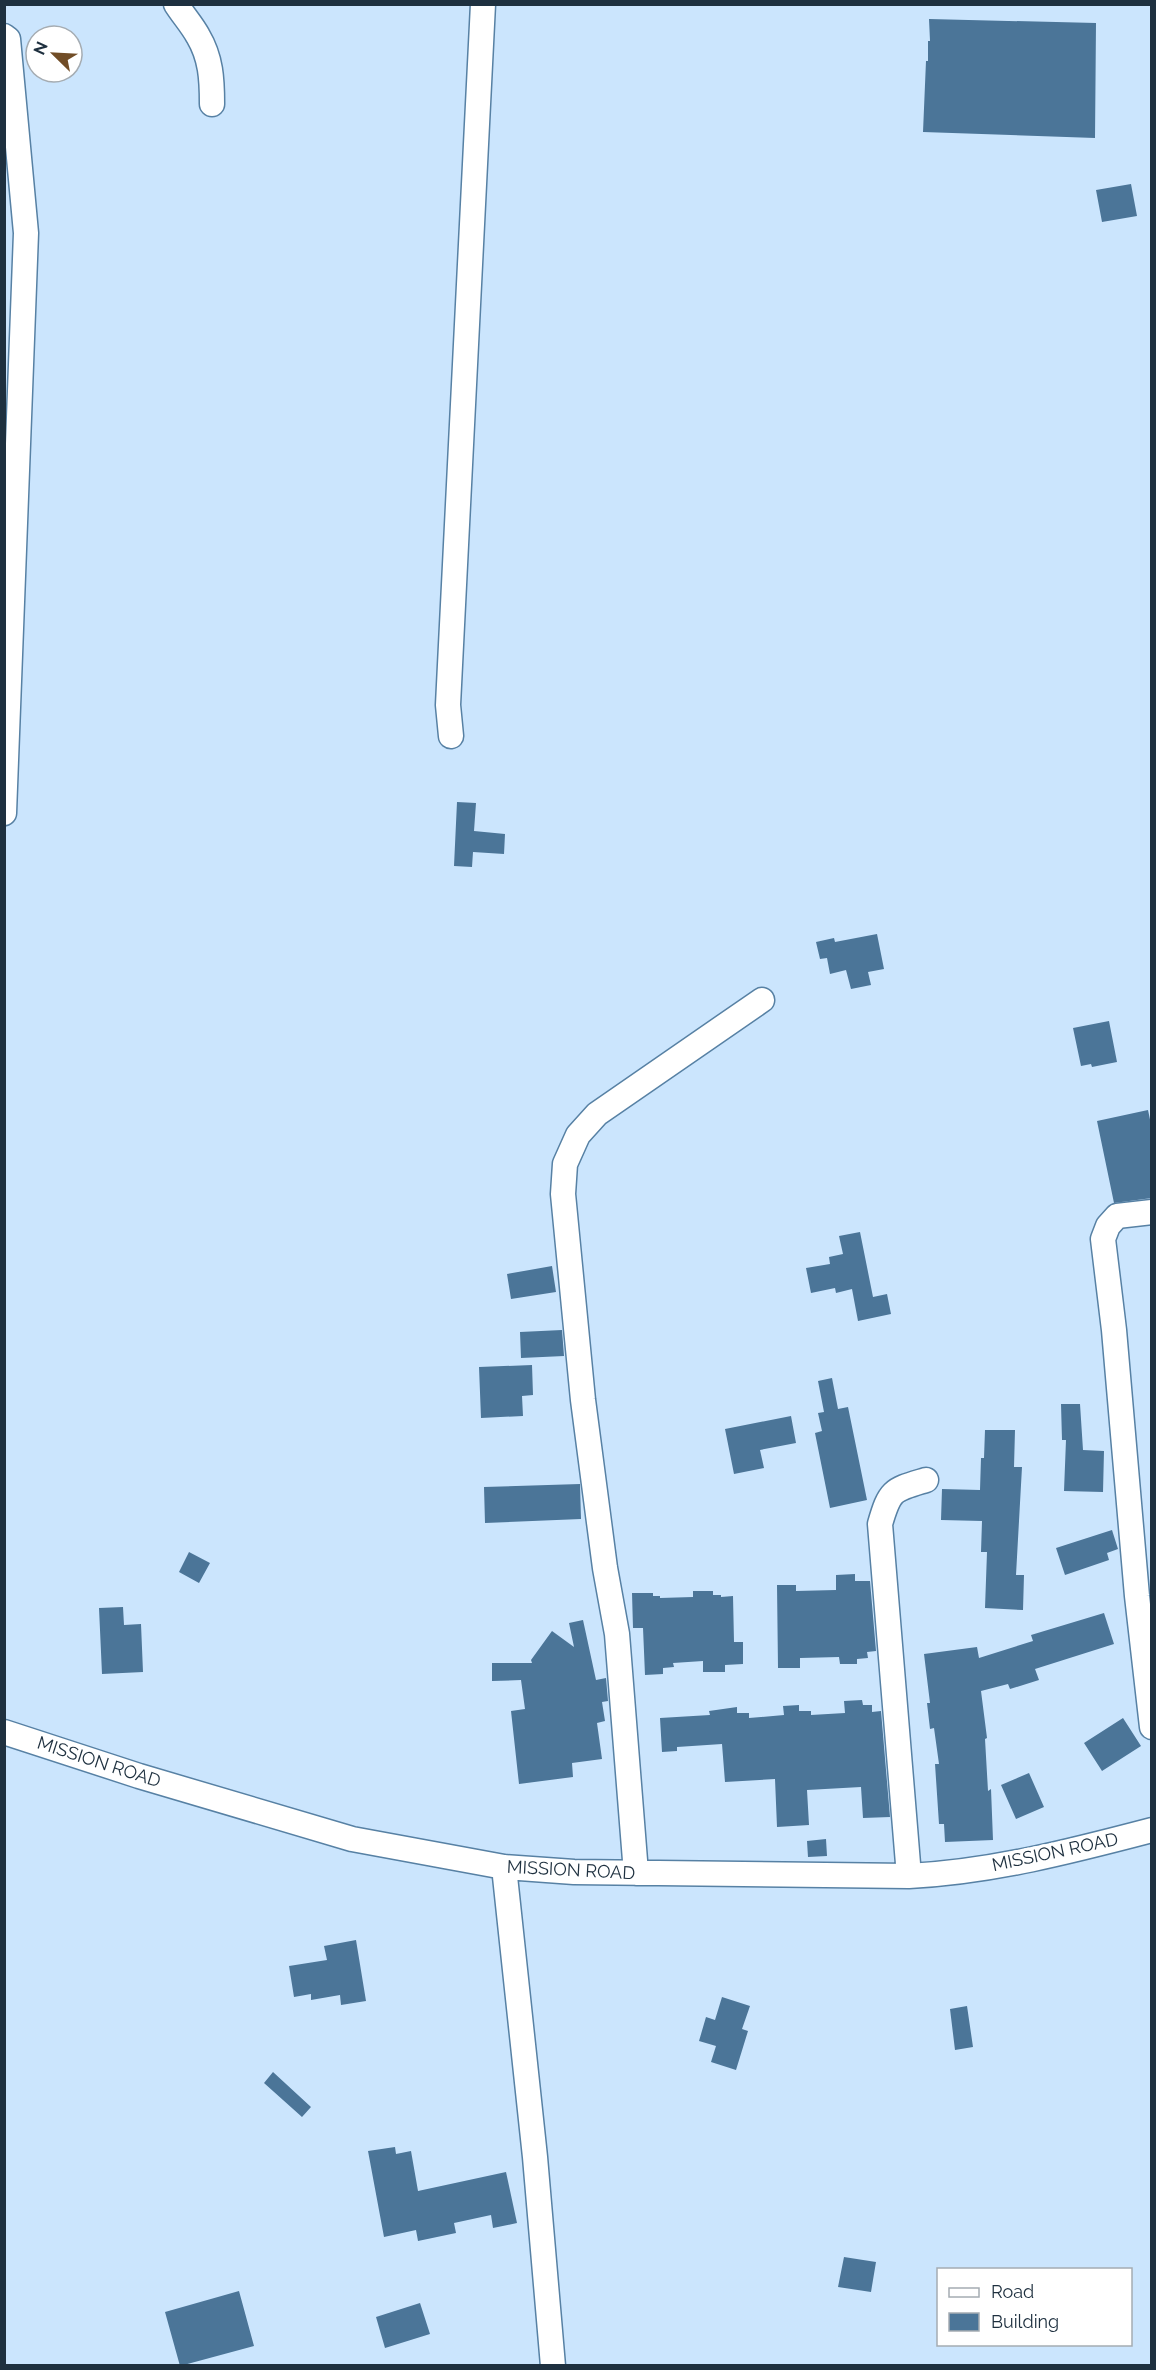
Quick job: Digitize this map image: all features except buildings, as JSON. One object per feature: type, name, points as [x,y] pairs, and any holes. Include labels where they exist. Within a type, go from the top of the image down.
[{"type":"street","points":[[176,4],[198,35],[208,58],[212,74],[212,104]]},
{"type":"street","points":[[451,736],[448,705],[483,4]]},
{"type":"street","points":[[4,36],[8,39],[26,233],[4,813]]},
{"type":"street","points":[[636,1873],[617,1634],[605,1568],[569,1276],[563,1194],[566,1164],[578,1135],[597,1114],[762,1000]]},
{"type":"street","points":[[1152,1212],[1117,1216],[1108,1226],[1103,1239],[1114,1330],[1137,1596],[1152,1726]]},
{"type":"street","points":[[909,1876],[880,1524],[886,1503],[896,1489],[926,1480]]},
{"type":"street","name":"MISSION ROAD","points":[[4,1732],[139,1776],[352,1839],[504,1867],[574,1872],[636,1873],[909,1876],[947,1874],[1094,1845],[1152,1830]]},
{"type":"street","points":[[504,1867],[535,2157],[553,2366]]}]
